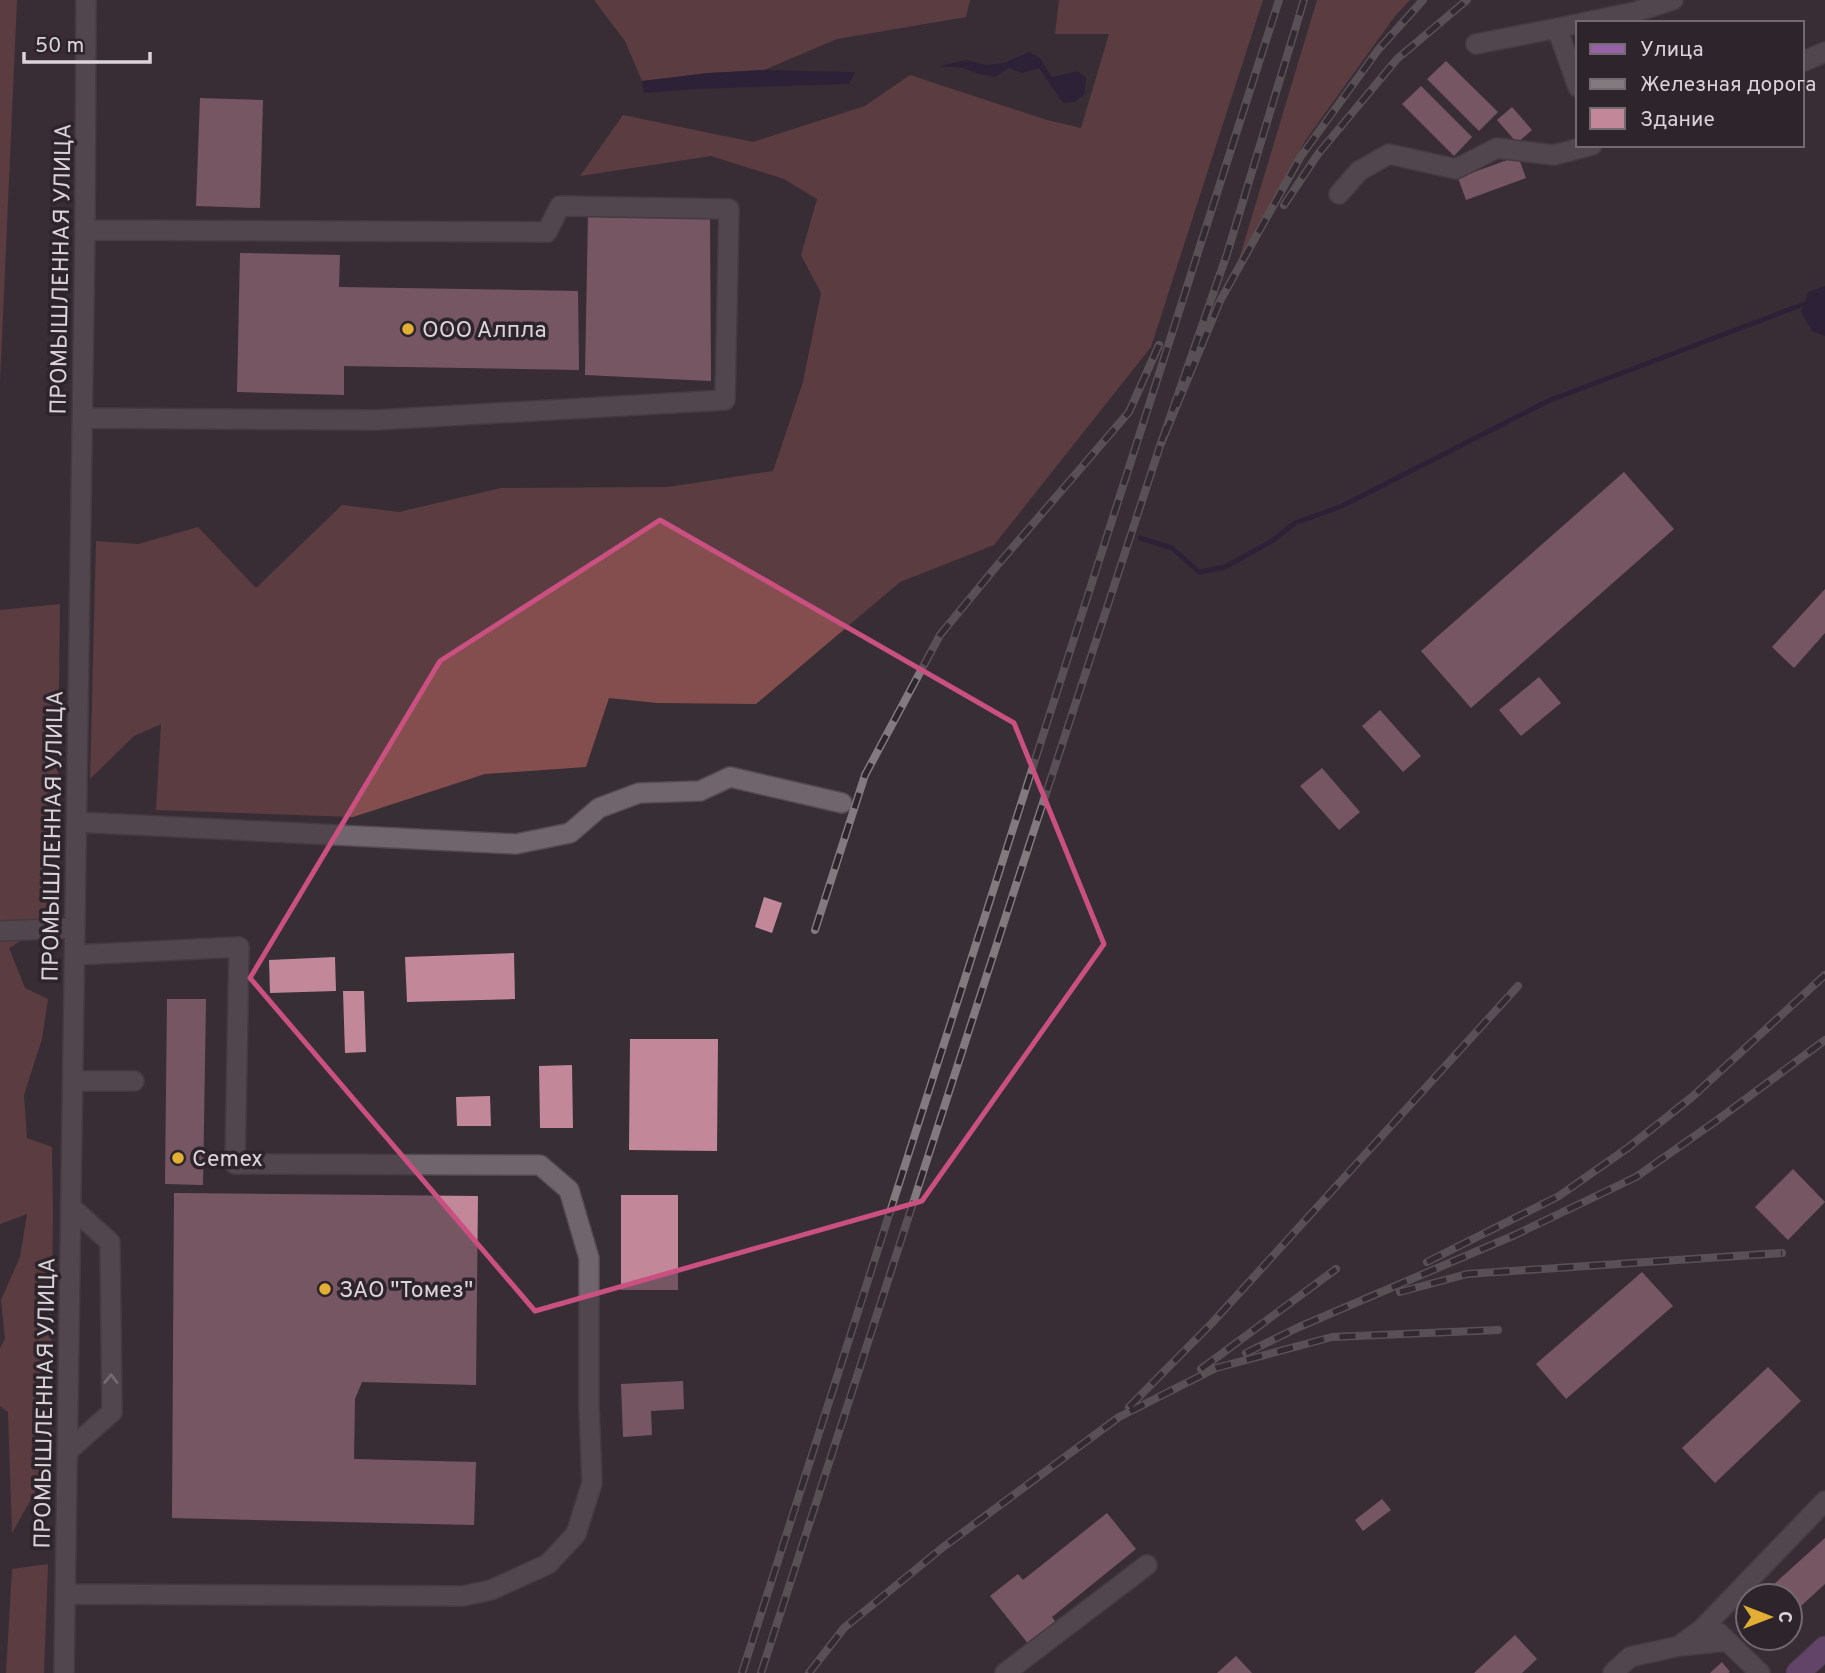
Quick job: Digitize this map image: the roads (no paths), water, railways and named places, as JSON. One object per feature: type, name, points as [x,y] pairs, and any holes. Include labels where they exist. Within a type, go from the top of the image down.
[{"type":"main road","points":[[1798,1673],[1825,1648]]},
{"type":"street","name":"ПРОМЫШЛЕННАЯ УЛИЦА","points":[[64,1673],[83,418],[86,0]]},
{"type":"street","points":[[1590,21],[1635,12],[1673,0]]},
{"type":"street","points":[[1476,44],[1576,24]]},
{"type":"street","points":[[1557,28],[1576,81]]},
{"type":"street","points":[[1804,61],[1825,52]]},
{"type":"street","points":[[1339,194],[1359,171],[1389,154],[1456,169],[1497,148],[1554,155],[1584,147]]},
{"type":"street","points":[[83,418],[376,420],[725,400],[729,209],[560,205],[547,232],[85,230]]},
{"type":"street","points":[[77,821],[516,844],[570,833],[599,808],[639,793],[700,790],[730,777],[842,803]]},
{"type":"street","points":[[0,931],[75,928]]},
{"type":"street","points":[[66,1594],[463,1596],[491,1590],[548,1564],[576,1534],[592,1483],[589,1258],[569,1190],[540,1165],[235,1164],[239,947],[75,955]]},
{"type":"street","points":[[73,1081],[134,1081]]},
{"type":"street","points":[[68,1451],[112,1412],[110,1242],[71,1207]]},
{"type":"street","points":[[1679,1646],[1708,1622],[1825,1501]]},
{"type":"street","points":[[1005,1673],[1147,1565]]},
{"type":"street","points":[[1708,1622],[1760,1673]]},
{"type":"street","points":[[1613,1673],[1630,1657],[1679,1646],[1727,1641]]},
{"type":"waterway","points":[[1140,538],[1172,548],[1199,572],[1225,567],[1272,541],[1295,523],[1342,506],[1548,401],[1804,304]]},
{"type":"railway","points":[[742,1673],[1279,0]]},
{"type":"railway","points":[[1304,0],[1227,254],[1160,446],[1220,301],[1301,156],[1378,50],[1423,0]]},
{"type":"railway","points":[[1284,205],[1318,154],[1397,59],[1467,0]]},
{"type":"railway","points":[[815,930],[865,775],[940,635],[1129,412],[1159,345]]},
{"type":"railway","points":[[761,1673],[1160,446]]},
{"type":"railway","points":[[1427,1262],[1559,1196],[1629,1147],[1692,1097],[1825,975]]},
{"type":"railway","points":[[1129,1407],[1212,1323],[1518,986]]},
{"type":"railway","points":[[1246,1353],[1299,1327],[1515,1235],[1636,1177],[1825,1040]]},
{"type":"railway","points":[[1400,1292],[1467,1274],[1782,1253]]},
{"type":"railway","points":[[1201,1369],[1336,1269]]},
{"type":"railway","points":[[809,1673],[844,1628],[942,1548],[1119,1417],[1216,1368],[1332,1337],[1498,1330]]},
{"type":"place","name":"ООО Алпла","points":[[408,329]]},
{"type":"place","name":"Cemex","points":[[178,1158]]},
{"type":"place","name":"ЗАО \"Томез\"","points":[[325,1289]]}]
